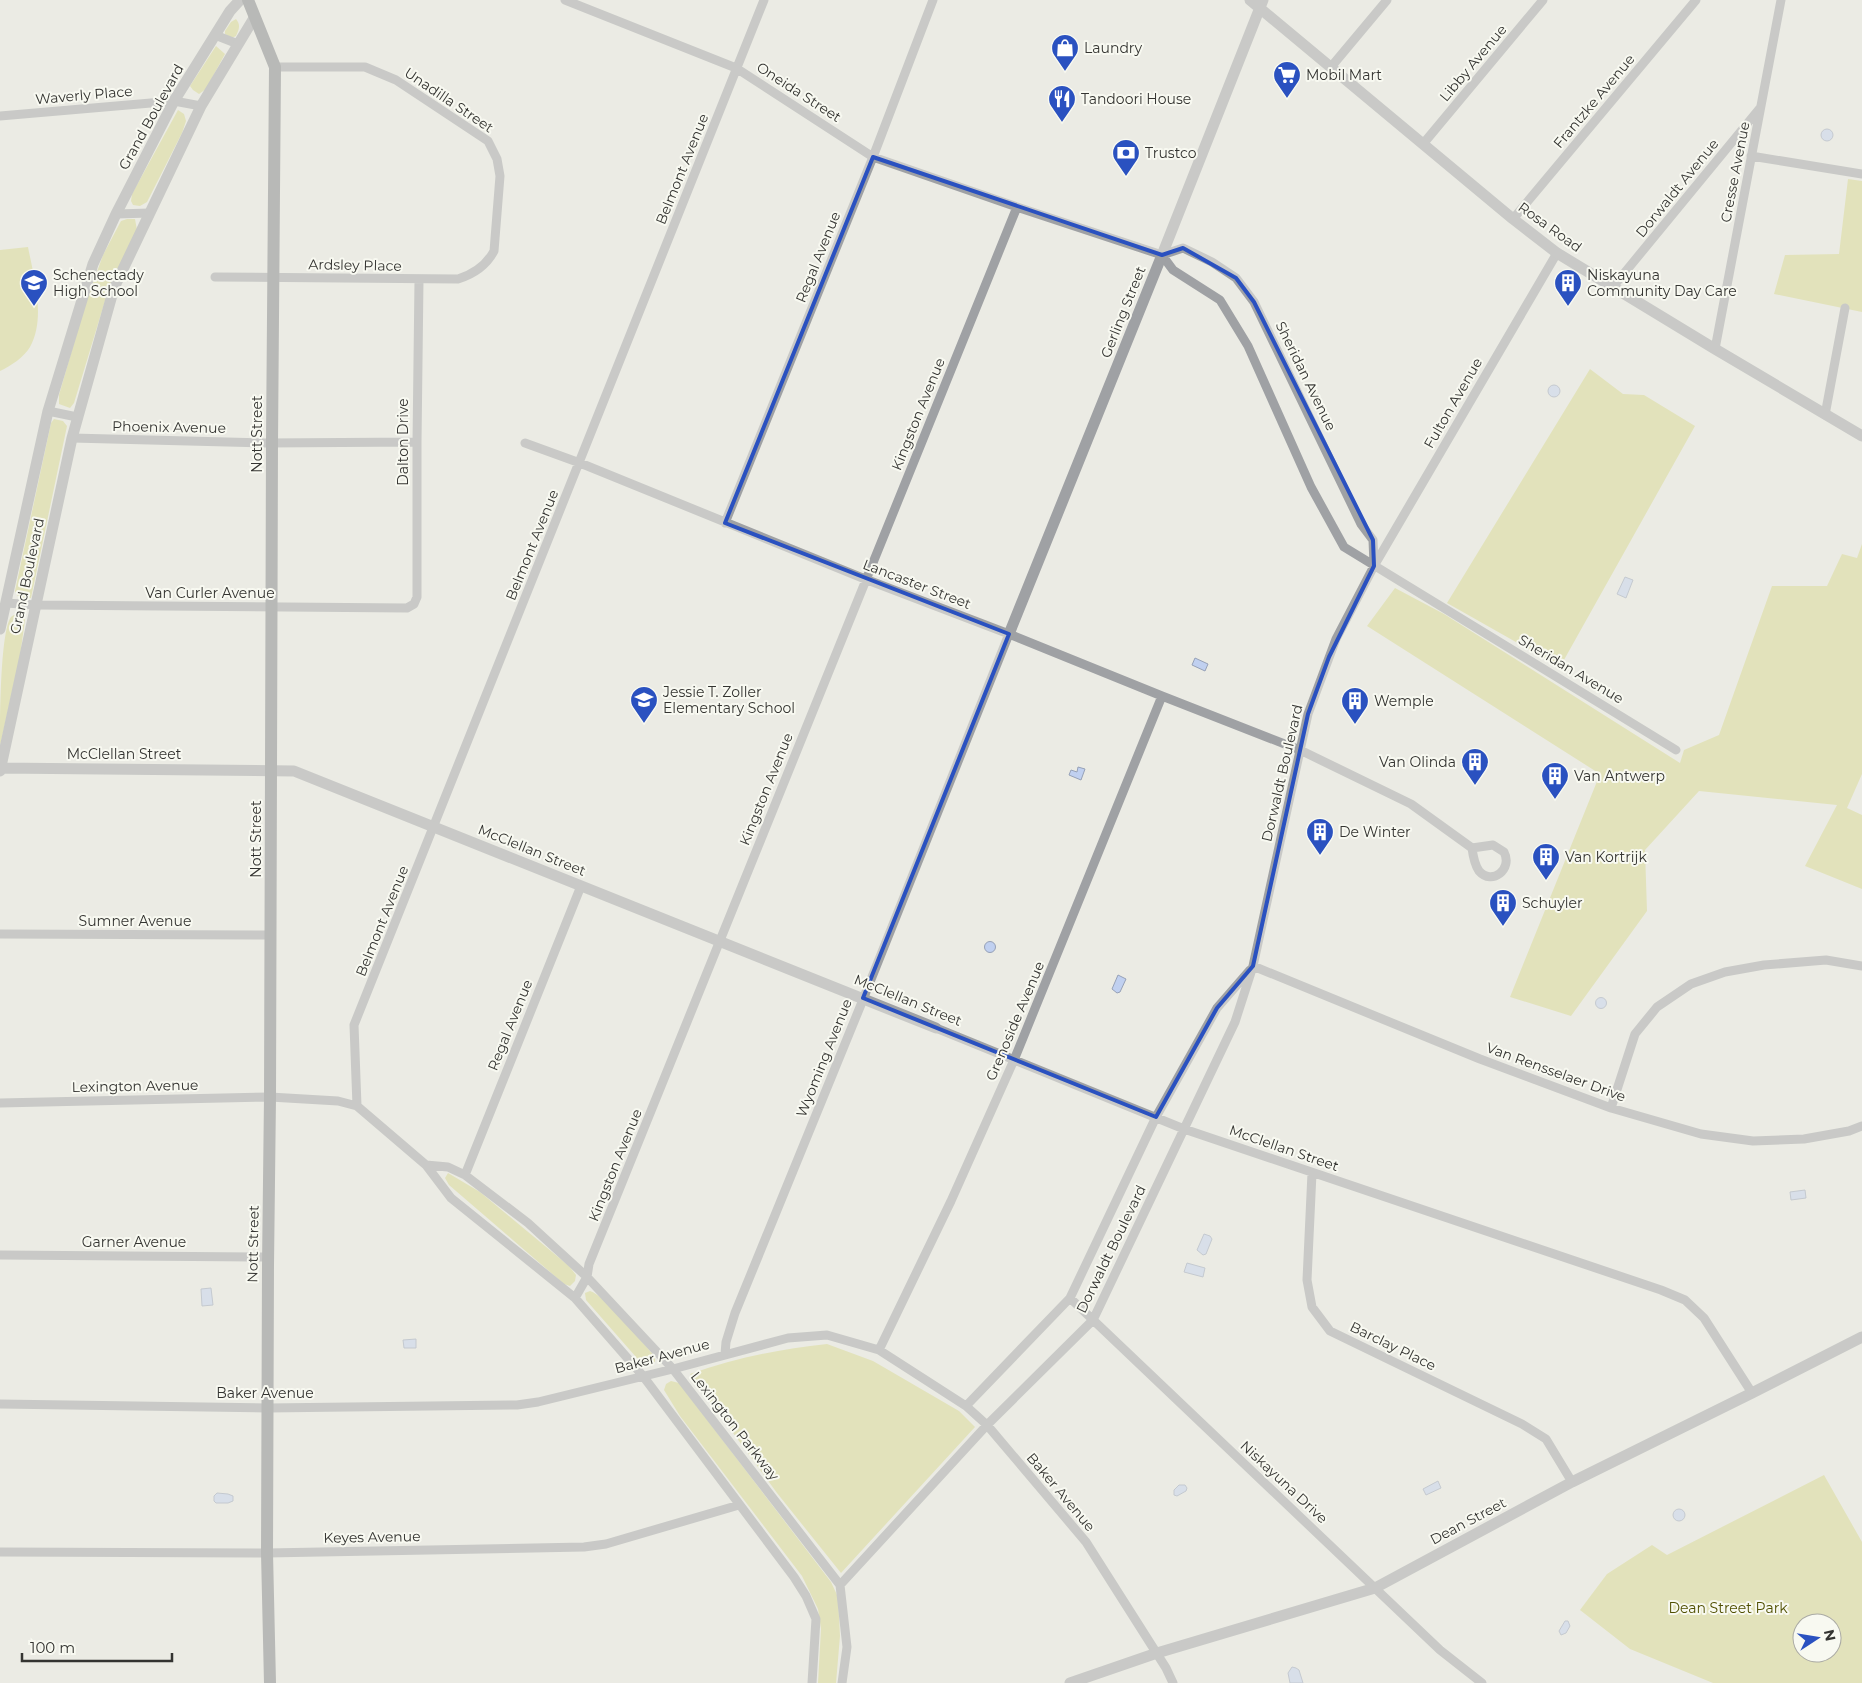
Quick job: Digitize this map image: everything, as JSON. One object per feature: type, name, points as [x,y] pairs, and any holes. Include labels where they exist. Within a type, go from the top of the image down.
[{"type":"main road","name":"Nott Street","points":[[248,0],[275,67],[267,1553],[270,1683]]},
{"type":"street","name":"Grand Boulevard","points":[[0,629],[48,410],[93,264],[116,214],[174,101],[230,11],[240,0]]},
{"type":"street","name":"Oneida Street","points":[[565,0],[736,68],[873,157],[1017,207]]},
{"type":"street","name":"Belmont Avenue","points":[[356,1106],[354,1025],[764,0]]},
{"type":"street","name":"Regal Avenue","points":[[725,524],[873,157],[933,0]]},
{"type":"street","name":"Rosa Road","points":[[1250,0],[1262,4],[1331,67],[1513,219],[1557,253],[1612,288],[1862,436]]},
{"type":"street","points":[[1331,67],[1387,0]]},
{"type":"street","name":"Libby Avenue","points":[[1423,144],[1543,0]]},
{"type":"street","name":"Frantzke Avenue","points":[[1513,219],[1696,0]]},
{"type":"street","name":"Cresse Avenue","points":[[1714,349],[1781,0]]},
{"type":"street","name":"Gerling Street","points":[[1008,634],[1262,4]]},
{"type":"street","name":"Grand Boulevard","points":[[0,769],[72,438],[114,288],[200,106],[254,18]]},
{"type":"street","points":[[215,35],[238,44]]},
{"type":"street","name":"Unadilla Street","points":[[275,67],[365,67],[396,80],[488,141],[497,159],[500,176],[494,251],[488,261]]},
{"type":"street","name":"Waverly Place","points":[[0,116],[174,101],[200,106]]},
{"type":"street","name":"Dorwaldt Avenue","points":[[1612,288],[1762,106]]},
{"type":"street","points":[[1751,156],[1862,174]]},
{"type":"street","points":[[1017,207],[1162,255]]},
{"type":"street","name":"Kingston Avenue","points":[[575,1298],[587,1277],[589,1264],[1017,207]]},
{"type":"street","points":[[116,214],[150,213]]},
{"type":"street","name":"Sheridan Avenue","points":[[1374,566],[1372,540],[1361,524],[1254,302],[1236,278],[1212,262],[1183,248],[1162,255],[1173,270],[1220,300],[1248,346],[1312,486],[1344,547],[1374,566],[1676,750]]},
{"type":"street","name":"Fulton Avenue","points":[[1374,566],[1557,253]]},
{"type":"street","name":"Ardsley Place","points":[[216,278],[458,279],[470,276],[488,261]]},
{"type":"street","name":"Dalton Drive","points":[[414,604],[417,597],[419,280]]},
{"type":"street","points":[[1825,415],[1845,308]]},
{"type":"street","points":[[48,410],[77,417]]},
{"type":"street","name":"Phoenix Avenue","points":[[72,438],[272,442],[417,442]]},
{"type":"street","name":"Lancaster Street","points":[[525,443],[580,463],[865,580],[1008,634],[1300,750],[1411,804],[1472,848]]},
{"type":"street","name":"Dorwaldt Boulevard","points":[[840,1585],[987,1425],[1093,1320],[1235,1022],[1253,966],[1308,714],[1336,639],[1374,566]]},
{"type":"street","name":"Van Curler Avenue","points":[[6,603],[36,605],[406,608],[414,604]]},
{"type":"street","name":"Wyoming Avenue","points":[[725,1354],[726,1342],[735,1313],[1008,634]]},
{"type":"street","name":"Grenoside Avenue","points":[[879,1350],[951,1201],[1014,1060],[1162,696]]},
{"type":"street","name":"McClellan Street","points":[[0,769],[294,771],[720,940],[1184,1130],[1661,1290],[1685,1300],[1704,1318],[1752,1394]]},
{"type":"street","name":"Regal Avenue","points":[[465,1175],[581,886]]},
{"type":"street","name":"Sumner Avenue","points":[[0,934],[270,935]]},
{"type":"street","points":[[1611,1108],[1636,1034],[1657,1007],[1691,984],[1726,972],[1764,965],[1826,960],[1862,966]]},
{"type":"street","name":"Dorwaldt Boulevard","points":[[966,1406],[1070,1298],[1156,1117],[1217,1008],[1253,966]]},
{"type":"street","name":"Van Rensselaer Drive","points":[[1253,966],[1480,1059],[1611,1108],[1701,1134],[1753,1141],[1804,1139],[1849,1131],[1862,1126]]},
{"type":"street","points":[[270,1097],[338,1101],[356,1106],[426,1166],[451,1198],[575,1298],[643,1376],[794,1577],[806,1596],[816,1619],[812,1683]]},
{"type":"street","name":"Lexington Avenue","points":[[0,1103],[270,1097]]},
{"type":"street","name":"Lexington Parkway","points":[[426,1166],[448,1167],[465,1175],[528,1223],[587,1277],[673,1369],[840,1585]]},
{"type":"street","name":"Barclay Place","points":[[1312,1174],[1307,1280],[1312,1307],[1330,1331],[1522,1424],[1546,1439],[1572,1482]]},
{"type":"street","name":"Garner Avenue","points":[[0,1255],[268,1257]]},
{"type":"street","name":"Niskayuna Drive","points":[[1070,1298],[1440,1650],[1482,1683]]},
{"type":"street","name":"Baker Avenue","points":[[0,1404],[268,1408],[516,1405],[538,1402],[673,1369],[788,1338],[827,1335],[879,1350],[966,1406],[987,1425],[1086,1542],[1157,1653],[1173,1683]]},
{"type":"street","name":"Dean Street","points":[[1070,1683],[1157,1653],[1375,1588],[1572,1482],[1752,1394],[1862,1337]]},
{"type":"street","name":"Keyes Avenue","points":[[0,1552],[267,1553],[584,1547],[606,1544],[739,1505]]},
{"type":"street","points":[[840,1585],[847,1647],[842,1683]]},
{"type":"highlighted area","points":[[873,157],[1162,255],[1183,248],[1236,278],[1254,302],[1373,540],[1374,566],[1329,657],[1308,714],[1253,966],[1217,1008],[1156,1117],[863,998],[1009,634],[725,523]]},
{"type":"green space","points":[[236,19],[239,23],[239,29],[236,36],[232,38],[225,34],[225,31],[231,22]]},
{"type":"green space","points":[[216,46],[225,54],[206,89],[199,94],[190,86]]},
{"type":"green space","points":[[178,110],[184,114],[186,121],[182,133],[147,202],[140,206],[133,205],[131,201],[132,194]]},
{"type":"green space","points":[[1848,179],[1862,181],[1862,312],[1774,294],[1785,255],[1839,254]]},
{"type":"green space","points":[[135,219],[137,230],[108,291],[74,403],[70,408],[59,404],[59,395],[84,308],[103,255],[121,221]]},
{"type":"green space","points":[[28,247],[37,298],[38,311],[35,336],[24,354],[13,364],[0,371],[0,250]]},
{"type":"green space","points":[[1590,369],[1623,394],[1644,395],[1695,426],[1560,667],[1447,603]]},
{"type":"green space","points":[[54,419],[63,421],[67,426],[31,598],[19,598],[15,591],[51,423]]},
{"type":"green space","points":[[1862,544],[1862,774],[1847,808],[1862,815],[1862,889],[1805,866],[1837,805],[1699,791],[1645,850],[1647,911],[1571,1016],[1510,997],[1600,774],[1367,626],[1395,588],[1444,614],[1680,763],[1684,750],[1719,735],[1772,586],[1827,586],[1842,554],[1857,558]]},
{"type":"green space","points":[[18,613],[23,614],[25,620],[20,656],[0,746],[1,678],[5,640],[7,626],[11,617]]},
{"type":"green space","points":[[448,1173],[480,1192],[569,1266],[576,1275],[575,1281],[570,1286],[564,1284],[449,1185],[445,1178]]},
{"type":"green space","points":[[590,1291],[605,1301],[623,1320],[655,1356],[655,1362],[643,1365],[586,1300],[585,1293]]},
{"type":"green space","points":[[827,1344],[873,1361],[959,1411],[975,1427],[841,1573],[777,1493],[690,1374],[758,1355]]},
{"type":"green space","points":[[671,1381],[679,1383],[831,1582],[838,1597],[840,1636],[836,1683],[818,1683],[821,1629],[818,1609],[802,1576],[680,1416],[664,1390],[666,1384]]},
{"type":"green space","name":"Dean Street Park","points":[[1824,1475],[1862,1542],[1862,1683],[1713,1683],[1630,1649],[1580,1610],[1607,1574],[1652,1545],[1667,1555]]},
{"type":"water","points":[[1825,129],[1829,129],[1833,135],[1829,141],[1825,141],[1821,137],[1821,133]]},
{"type":"water","points":[[1554,385],[1560,391],[1554,397],[1548,391]]},
{"type":"water","points":[[1625,577],[1633,580],[1626,598],[1617,594]]},
{"type":"water","points":[[1195,658],[1208,664],[1205,671],[1192,665]]},
{"type":"water","points":[[1078,767],[1085,769],[1081,780],[1069,775],[1071,770],[1077,772]]},
{"type":"water","points":[[990,941],[996,947],[990,953],[984,947]]},
{"type":"water","points":[[1118,975],[1126,979],[1120,992],[1117,993],[1112,989]]},
{"type":"water","points":[[1601,997],[1607,1003],[1601,1009],[1595,1003]]},
{"type":"water","points":[[1805,1190],[1806,1198],[1791,1200],[1790,1192]]},
{"type":"water","points":[[1204,1234],[1212,1239],[1206,1254],[1203,1255],[1197,1250]]},
{"type":"water","points":[[1187,1263],[1205,1268],[1203,1277],[1184,1272]]},
{"type":"water","points":[[211,1288],[213,1305],[202,1306],[201,1289]]},
{"type":"water","points":[[416,1339],[416,1348],[404,1348],[403,1340]]},
{"type":"water","points":[[1438,1481],[1441,1488],[1426,1495],[1423,1489]]},
{"type":"water","points":[[1179,1485],[1185,1485],[1186,1491],[1177,1496],[1174,1495],[1174,1490]]},
{"type":"water","points":[[217,1493],[233,1496],[233,1501],[216,1503],[214,1496]]},
{"type":"water","points":[[1677,1509],[1681,1509],[1685,1515],[1681,1521],[1677,1521],[1673,1517],[1673,1513]]},
{"type":"water","points":[[1565,1621],[1568,1621],[1570,1626],[1566,1633],[1561,1635],[1559,1631]]},
{"type":"water","points":[[1292,1667],[1299,1670],[1303,1683],[1290,1683],[1288,1673]]},
{"type":"place","name":"Laundry","points":[[1065,72]]},
{"type":"place","name":"Mobil Mart","points":[[1287,99]]},
{"type":"place","name":"Tandoori House","points":[[1062,123]]},
{"type":"place","name":"Trustco","points":[[1126,177]]},
{"type":"place","name":"Schenectady High School","points":[[34,307]]},
{"type":"place","name":"Niskayuna Community Day Care","points":[[1568,307]]},
{"type":"place","name":"Jessie T. Zoller Elementary School","points":[[644,724]]},
{"type":"place","name":"Wemple","points":[[1355,725]]},
{"type":"place","name":"Van Olinda","points":[[1475,786]]},
{"type":"place","name":"Van Antwerp","points":[[1555,800]]},
{"type":"place","name":"De Winter","points":[[1320,856]]},
{"type":"place","name":"Van Kortrijk","points":[[1546,881]]},
{"type":"place","name":"Schuyler","points":[[1503,927]]}]
